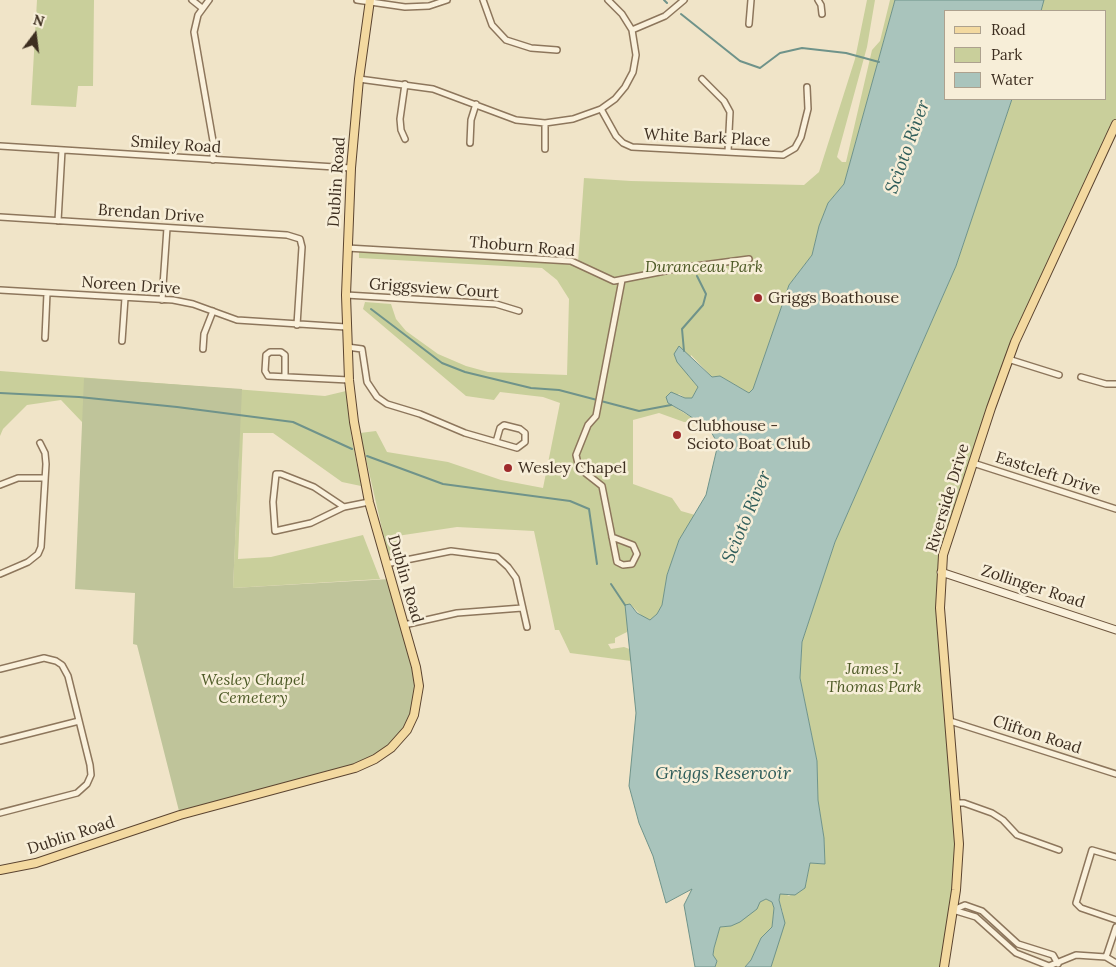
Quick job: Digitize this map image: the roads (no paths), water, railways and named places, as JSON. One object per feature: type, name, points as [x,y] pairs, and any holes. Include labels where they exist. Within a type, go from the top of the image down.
[{"type":"main road","name":"Dublin Road","points":[[0,870],[36,863],[180,815],[355,768],[380,756],[391,748],[406,730],[418,701],[419,686],[416,666],[369,502],[354,422],[346,327],[351,168],[359,79],[370,1]]},
{"type":"main road","name":"Riverside Drive","points":[[944,967],[953,910],[958,860],[956,803],[940,608],[941,572],[945,550],[1008,359],[1116,124]]},
{"type":"main road","name":"Zollinger Road","points":[[941,572],[1116,630]]},
{"type":"street","points":[[192,0],[202,8]]},
{"type":"street","points":[[208,0],[196,20],[194,32],[213,141],[213,160]]},
{"type":"street","points":[[357,0],[405,8],[429,6],[447,0]]},
{"type":"street","points":[[483,0],[496,31],[506,40],[531,48],[558,50]]},
{"type":"street","points":[[359,79],[433,89],[516,120],[545,123],[573,119],[601,109],[615,99],[625,87],[633,72],[636,55],[632,30],[622,14],[608,0]]},
{"type":"street","points":[[632,30],[665,16],[684,0]]},
{"type":"street","points":[[749,24],[751,0]]},
{"type":"street","points":[[818,0],[822,4],[822,14]]},
{"type":"street","points":[[702,79],[724,101],[730,112],[728,152]]},
{"type":"street","points":[[405,84],[400,119],[401,130],[405,139]]},
{"type":"street","name":"White Bark Place","points":[[601,109],[616,136],[623,143],[632,146],[783,155],[795,148],[801,137],[808,109],[807,87]]},
{"type":"street","points":[[470,143],[471,120],[476,104]]},
{"type":"street","points":[[545,123],[545,149]]},
{"type":"street","name":"Smiley Road","points":[[0,146],[351,168]]},
{"type":"street","points":[[58,220],[62,150]]},
{"type":"street","name":"Brendan Drive","points":[[0,217],[287,235],[300,239],[302,247],[297,325]]},
{"type":"street","points":[[162,300],[167,228]]},
{"type":"street","name":"Thoburn Road","points":[[347,248],[572,261],[609,279],[622,280],[680,268],[750,259]]},
{"type":"street","points":[[612,537],[633,545],[636,554],[632,564],[623,565],[617,562],[612,537],[602,486],[583,473],[576,462],[581,440],[588,425],[596,416],[622,280]]},
{"type":"street","name":"Noreen Drive","points":[[0,290],[162,300],[193,304],[237,320],[346,327]]},
{"type":"street","points":[[45,338],[48,293]]},
{"type":"street","name":"Griggsview Court","points":[[346,295],[496,304],[519,311]]},
{"type":"street","points":[[122,342],[125,298]]},
{"type":"street","points":[[203,349],[204,334],[213,311]]},
{"type":"street","points":[[347,347],[362,349],[367,382],[382,401],[393,407],[420,414],[465,433],[496,442],[517,448],[525,442],[525,434],[520,429],[504,425],[500,428],[496,442]]},
{"type":"street","points":[[285,376],[285,355],[281,352],[270,352],[266,355],[266,375],[349,380]]},
{"type":"street","points":[[1008,359],[1059,375]]},
{"type":"street","points":[[1081,378],[1106,384],[1116,384]]},
{"type":"street","points":[[0,574],[28,562],[38,554],[42,540],[45,478],[45,453],[40,443]]},
{"type":"street","name":"Eastcleft Drive","points":[[973,463],[1116,509]]},
{"type":"street","points":[[344,507],[314,487],[278,473],[275,476],[273,502],[274,530],[277,531],[311,523],[344,507],[369,502]]},
{"type":"street","points":[[0,485],[18,478],[45,478]]},
{"type":"street","points":[[386,564],[452,552],[497,557],[516,578],[527,627]]},
{"type":"street","points":[[404,625],[457,613],[522,608]]},
{"type":"street","points":[[0,669],[44,658],[56,661],[62,666],[68,676],[91,775],[88,784],[77,793],[0,813]]},
{"type":"street","points":[[0,741],[79,721]]},
{"type":"street","name":"Clifton Road","points":[[950,721],[1116,774]]},
{"type":"street","points":[[956,803],[964,803],[992,812],[1004,820],[1017,835],[1059,850]]},
{"type":"street","points":[[1116,858],[1092,850],[1076,903],[1081,908],[1116,920]]},
{"type":"street","points":[[953,910],[965,906],[982,911],[1018,944],[1052,955],[1058,966]]},
{"type":"street","points":[[953,910],[983,922],[1006,945],[1026,958],[1049,966],[1058,966],[1066,957],[1076,954],[1106,957],[1116,962]]},
{"type":"street","points":[[1106,957],[1116,927]]},
{"type":"water","name":"Griggs Reservoir","points":[[895,0],[1044,0],[1041,10],[944,10],[944,100],[1012,100],[956,266],[835,542],[802,642],[800,678],[817,761],[818,800],[824,838],[825,864],[810,863],[805,888],[795,895],[780,894],[779,900],[785,923],[771,967],[745,967],[751,960],[761,938],[772,927],[774,908],[772,902],[766,899],[760,902],[757,909],[740,922],[731,926],[720,927],[713,955],[717,961],[715,967],[695,967],[684,905],[692,889],[666,903],[653,856],[639,823],[629,786],[636,713],[625,605],[630,604],[637,613],[650,620],[657,614],[662,605],[667,575],[679,540],[706,495],[718,444],[710,430],[668,403],[666,397],[671,392],[685,398],[692,398],[698,387],[677,362],[674,354],[679,346],[712,377],[720,376],[749,393],[753,389],[789,285],[812,255],[819,226],[828,203],[844,184]]},
{"type":"waterway","points":[[664,0],[667,3]]},
{"type":"waterway","points":[[681,14],[740,61],[760,68],[780,53],[802,48],[846,53],[879,62]]},
{"type":"waterway","points":[[684,351],[682,329],[703,305],[706,294],[697,276]]},
{"type":"waterway","points":[[371,309],[442,363],[465,372],[531,388],[559,390],[639,411],[671,405]]},
{"type":"waterway","points":[[0,393],[79,397],[293,422],[352,449]]},
{"type":"waterway","points":[[367,456],[443,484],[570,501],[589,509],[597,564]]},
{"type":"waterway","points":[[611,584],[625,605]]},
{"type":"place","name":"Griggs Boathouse","points":[[758,298]]},
{"type":"place","name":"Clubhouse - Scioto Boat Club","points":[[677,435]]},
{"type":"place","name":"Wesley Chapel","points":[[508,468]]},
{"type":"water label","name":"Scioto River","points":[[908,147]]},
{"type":"water label","name":"Scioto River","points":[[747,517]]},
{"type":"park label","name":"Duranceau Park","points":[[704,267]]},
{"type":"park label","name":"James J. Thomas Park","points":[[874,678]]},
{"type":"park label","name":"Wesley Chapel Cemetery","points":[[253,689]]}]
